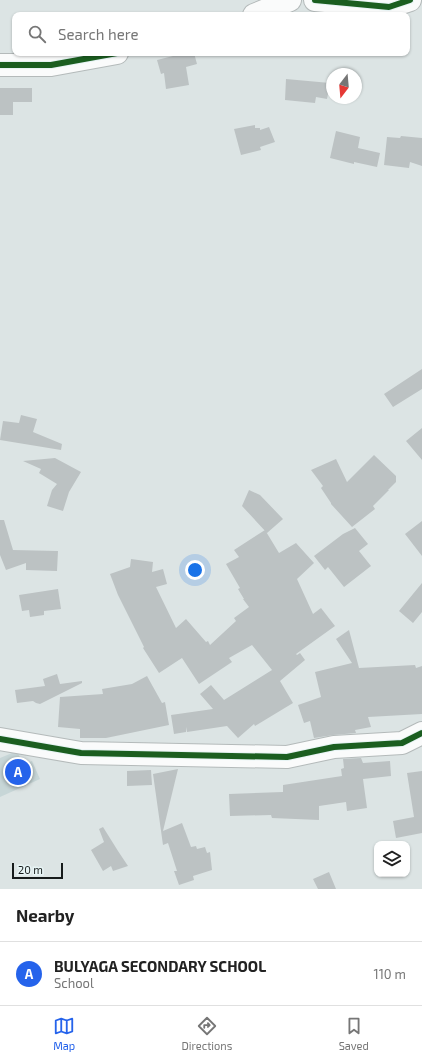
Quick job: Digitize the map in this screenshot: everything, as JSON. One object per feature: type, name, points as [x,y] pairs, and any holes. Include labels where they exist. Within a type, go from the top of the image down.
[{"type":"street","points":[[261,12],[290,0]]},
{"type":"street","points":[[315,0],[389,7],[410,0]]},
{"type":"street","points":[[0,65],[51,65],[100,56]]},
{"type":"street","points":[[0,739],[81,753],[287,757],[334,747],[402,744],[422,733]]},
{"type":"shaded area","points":[[17,751],[23,764],[32,761],[40,779],[0,797],[0,758]]},
{"type":"building","points":[[173,56],[195,56],[197,64],[186,67],[189,85],[166,89],[164,73],[161,74],[157,60]]},
{"type":"building","points":[[286,79],[326,83],[326,99],[316,97],[315,103],[285,100]]},
{"type":"building","points":[[0,88],[32,88],[32,102],[13,102],[13,115],[0,115]]},
{"type":"building","points":[[255,125],[255,128],[260,128],[260,130],[269,127],[275,142],[260,147],[261,150],[241,155],[234,129]]},
{"type":"building","points":[[336,131],[360,137],[358,148],[380,153],[377,167],[354,162],[354,164],[330,158]]},
{"type":"building","points":[[401,136],[422,138],[422,166],[410,162],[409,168],[384,165],[387,137],[400,138]]},
{"type":"building","points":[[422,369],[422,389],[393,407],[384,394]]},
{"type":"building","points":[[21,415],[37,419],[33,432],[62,444],[61,450],[0,440],[3,421],[19,423]]},
{"type":"building","points":[[422,428],[422,460],[406,441]]},
{"type":"building","points":[[374,455],[396,476],[396,482],[373,506],[375,509],[352,527],[331,504],[321,488],[323,486],[311,470],[336,459],[347,482]]},
{"type":"building","points":[[55,458],[81,472],[69,492],[63,511],[47,506],[52,490],[57,484],[39,473],[41,469],[23,461]]},
{"type":"building","points":[[249,490],[260,495],[283,519],[267,533],[242,506]]},
{"type":"building","points":[[0,520],[4,520],[13,550],[58,551],[57,571],[26,570],[26,563],[6,570],[0,555]]},
{"type":"building","points":[[422,521],[422,556],[405,534]]},
{"type":"building","points":[[355,528],[368,544],[359,551],[371,566],[344,587],[328,567],[325,570],[314,556],[343,534]]},
{"type":"building","points":[[265,530],[279,553],[296,543],[314,563],[297,579],[313,614],[321,608],[335,626],[296,654],[297,655],[300,653],[305,660],[280,681],[293,703],[255,726],[254,724],[238,738],[227,726],[187,732],[187,727],[186,732],[174,734],[171,715],[213,709],[200,694],[211,685],[224,700],[272,670],[252,645],[229,658],[232,662],[199,684],[182,658],[159,673],[143,648],[144,647],[118,595],[110,574],[130,567],[131,559],[153,562],[152,572],[163,569],[167,584],[156,587],[176,628],[186,619],[206,642],[208,641],[210,645],[236,621],[234,618],[249,607],[243,599],[238,589],[240,588],[226,564],[239,557],[234,550]]},
{"type":"building","points":[[422,583],[422,612],[413,623],[399,611]]},
{"type":"building","points":[[58,589],[61,609],[44,611],[44,615],[30,617],[29,610],[22,611],[19,595]]},
{"type":"building","points":[[349,630],[359,668],[415,665],[416,668],[422,666],[422,714],[368,717],[371,727],[355,730],[356,733],[314,738],[310,721],[304,723],[298,705],[321,697],[315,672],[352,663],[336,639]]},
{"type":"building","points":[[57,674],[60,684],[82,681],[82,683],[40,704],[33,701],[17,703],[15,690],[45,686],[43,679]]},
{"type":"building","points":[[147,676],[162,703],[165,702],[169,725],[106,738],[80,738],[80,729],[58,727],[60,697],[103,694],[102,689],[132,684]]},
{"type":"building","points":[[361,758],[363,763],[390,761],[391,776],[363,779],[367,808],[347,811],[346,802],[319,806],[319,820],[272,818],[271,815],[230,816],[229,794],[283,792],[283,785],[342,776],[341,769],[344,768],[343,759]]},
{"type":"building","points":[[178,769],[163,831],[182,823],[191,847],[196,846],[197,849],[205,847],[207,853],[210,852],[212,870],[193,876],[194,880],[179,885],[174,871],[177,871],[168,843],[163,845],[153,774]]},
{"type":"building","points":[[151,770],[152,785],[127,786],[127,771]]},
{"type":"building","points":[[422,771],[422,833],[396,838],[393,821],[414,817],[407,773]]},
{"type":"building","points":[[103,827],[128,866],[113,871],[111,866],[103,871],[91,850],[104,842],[99,829]]},
{"type":"building","points":[[329,872],[336,889],[318,889],[313,879]]},
{"type":"cycle path","points":[[315,0],[389,7],[410,0]]},
{"type":"cycle path","points":[[0,65],[51,65],[100,56]]},
{"type":"cycle path","points":[[0,739],[81,753],[287,757],[334,747],[402,743],[422,733]]},
{"type":"place","name":"BULYAGA SECONDARY SCHOOL","points":[[18,772]]}]
